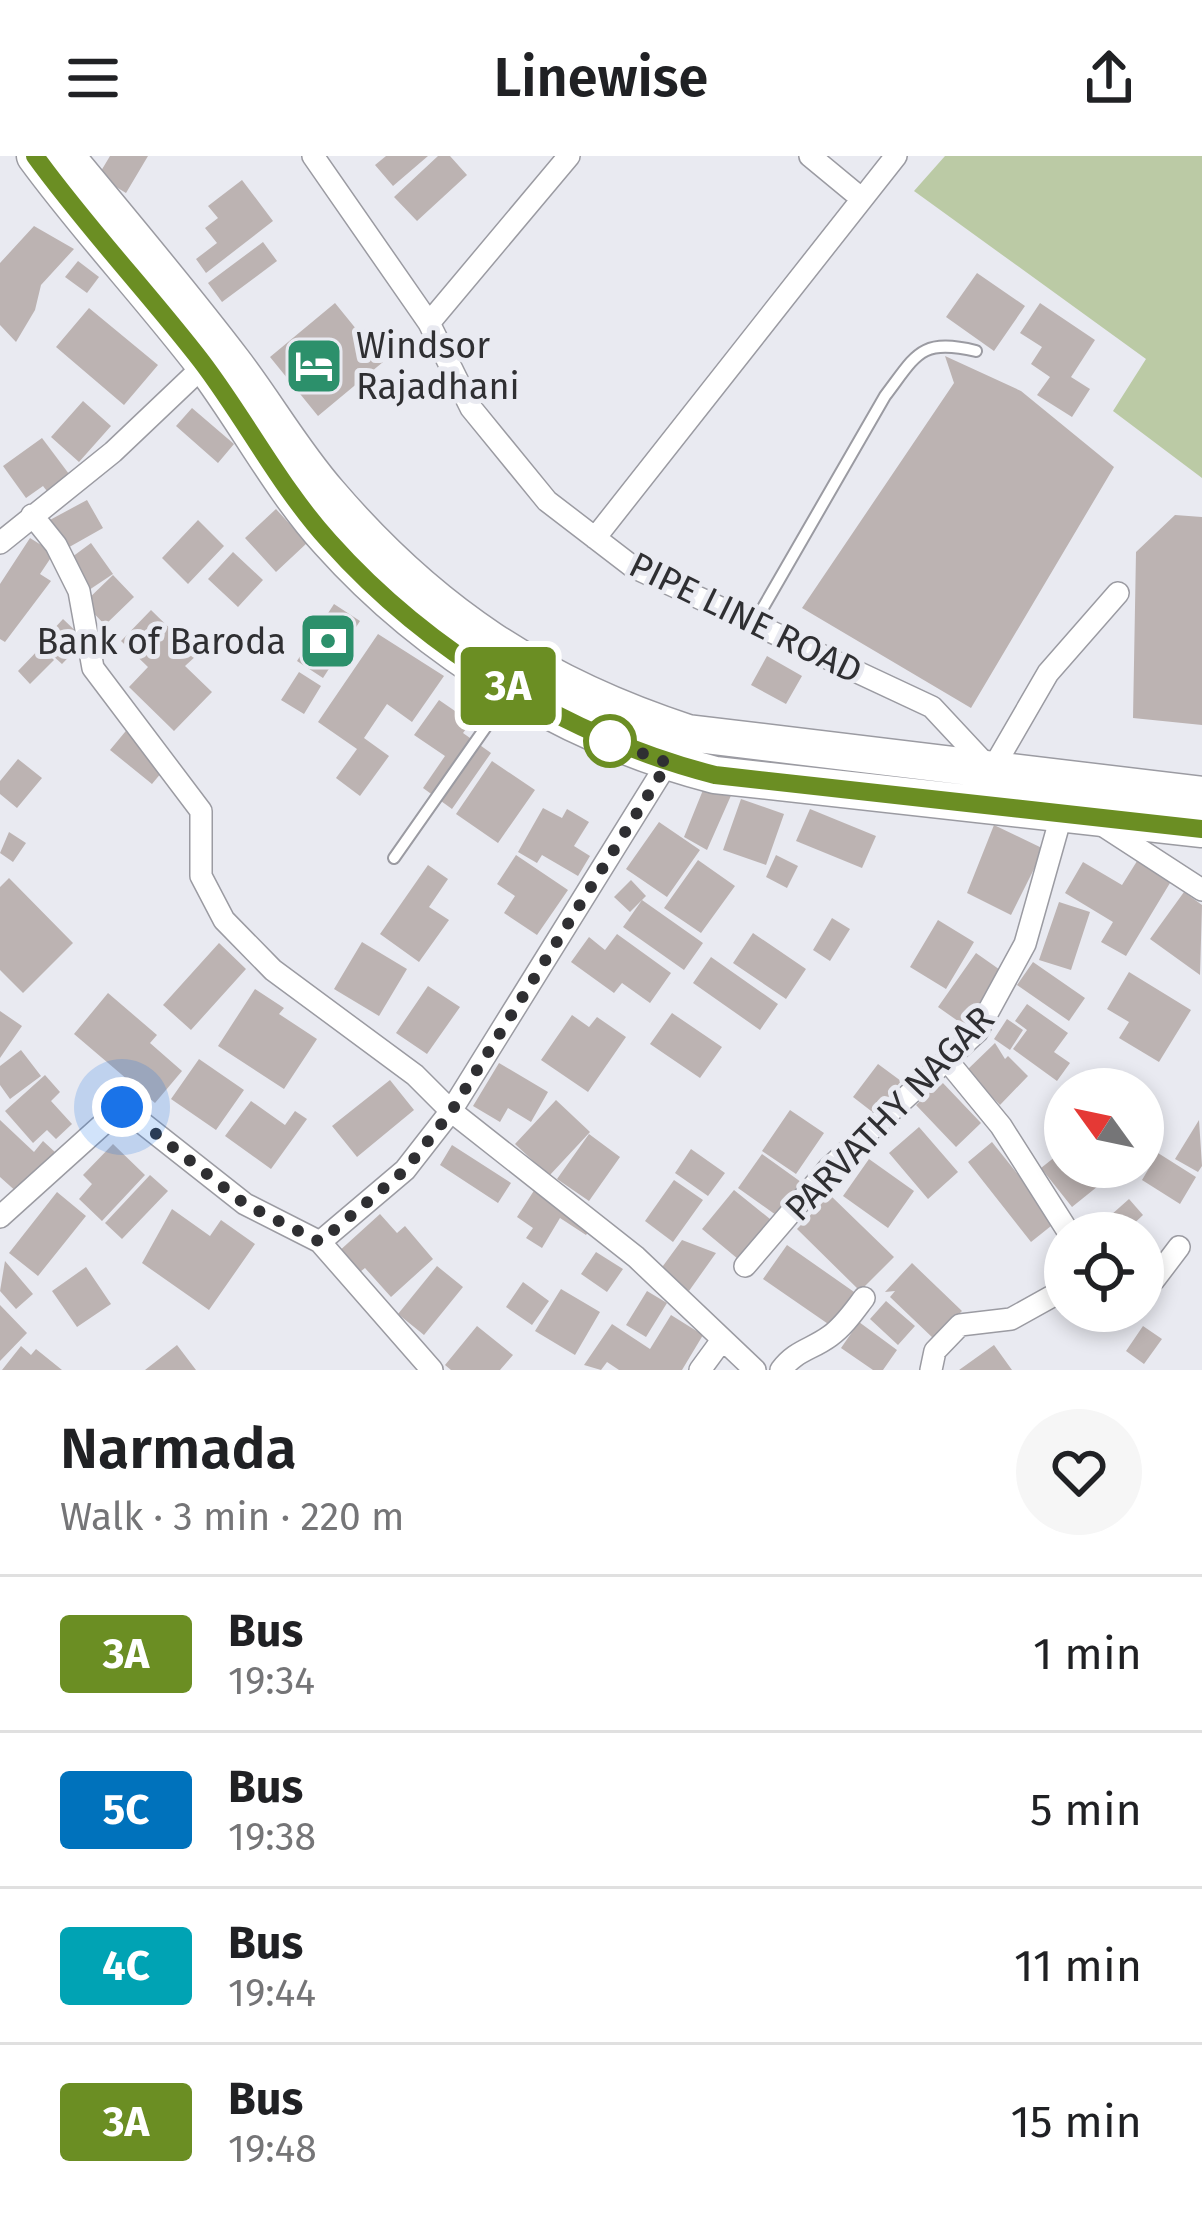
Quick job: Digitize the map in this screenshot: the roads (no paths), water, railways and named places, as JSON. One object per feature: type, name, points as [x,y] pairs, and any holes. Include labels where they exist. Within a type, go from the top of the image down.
[{"type":"main road","points":[[53,160],[327,492],[442,606],[513,657],[675,747],[989,767],[1202,795]]},
{"type":"main road","points":[[214,357],[329,542],[404,610],[556,715],[794,785],[1202,829]]},
{"type":"street","name":"PIPE LINE ROAD","points":[[313,156],[429,322],[471,408],[508,459],[547,501],[633,567],[932,707],[989,767]]},
{"type":"street","points":[[429,322],[569,156]]},
{"type":"street","points":[[810,156],[862,199]]},
{"type":"street","points":[[595,538],[896,156]]},
{"type":"street","points":[[0,543],[113,452],[214,357]]},
{"type":"street","points":[[32,515],[56,544],[79,591],[93,668],[201,811],[201,876],[224,920],[273,970],[415,1076],[451,1112],[636,1257],[755,1370]]},
{"type":"street","points":[[988,805],[989,767],[1048,673],[1118,593]]},
{"type":"street","points":[[320,1242],[405,1170],[451,1112],[675,747]]},
{"type":"street","name":"PARVATHY NAGAR","points":[[745,1266],[829,1168],[977,1032],[1000,997],[1078,816],[1109,784]]},
{"type":"street","points":[[1078,816],[1202,890]]},
{"type":"street","points":[[946,1059],[1001,1126],[1056,1212]]},
{"type":"street","points":[[0,1217],[122,1107],[245,1204],[320,1242],[432,1370]]},
{"type":"street","points":[[1164,1267],[1179,1247]]},
{"type":"street","points":[[781,1370],[795,1351],[826,1341],[864,1298]]},
{"type":"street","points":[[932,1370],[935,1352],[960,1324],[1011,1319],[1044,1301]]},
{"type":"street","points":[[700,1370],[722,1340]]},
{"type":"lane","points":[[753,625],[885,395],[909,364],[923,348],[941,343],[976,351]]},
{"type":"lane","points":[[394,858],[513,689]]},
{"type":"place","name":"Windsor Rajadhani","points":[[314,366]]},
{"type":"place","name":"Bank of Baroda","points":[[328,641]]}]
